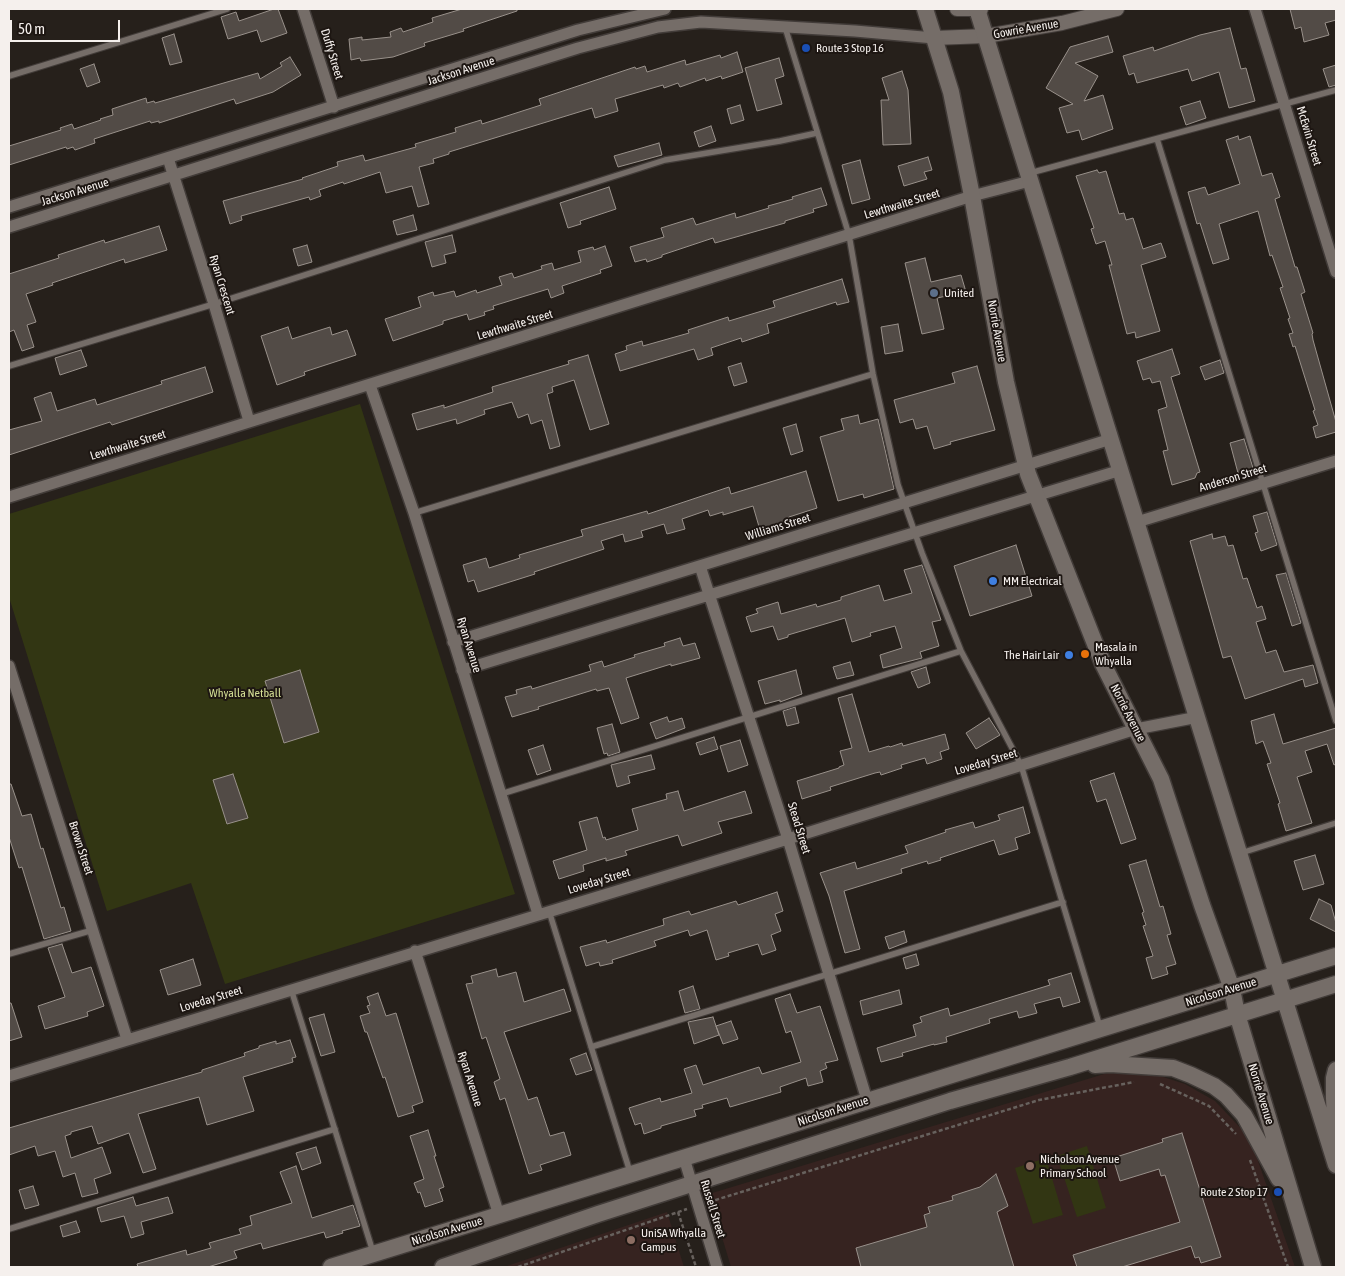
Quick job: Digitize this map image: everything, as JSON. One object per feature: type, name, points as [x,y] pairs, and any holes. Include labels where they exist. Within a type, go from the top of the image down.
[{"type":"main road","name":"Norrie Avenue","points":[[925,9],[951,92],[1006,382],[1026,465],[1103,664],[1161,778],[1202,905],[1232,989],[1237,1014],[1314,1267]]},
{"type":"main road","points":[[977,9],[1336,1165]]},
{"type":"main road","name":"Nicolson Avenue","points":[[331,1267],[1336,956]]},
{"type":"main road","name":"Nicolson Avenue","points":[[443,1267],[691,1184],[950,1101],[1070,1067],[1336,984]]},
{"type":"main road","points":[[1070,1067],[1110,1064],[1173,1068],[1214,1086],[1226,1095],[1244,1115],[1297,1212]]},
{"type":"main road","points":[[1336,1070],[1334,1078],[1336,1137]]},
{"type":"street","name":"Duffy Street","points":[[303,9],[334,107]]},
{"type":"street","name":"Jackson Avenue","points":[[9,207],[578,30],[666,9]]},
{"type":"street","points":[[957,9],[981,9]]},
{"type":"street","name":"Gowrie Avenue","points":[[934,38],[986,36],[1062,23],[1117,9]]},
{"type":"street","name":"McEwin Street","points":[[1255,9],[1336,272]]},
{"type":"street","name":"Jackson Avenue","points":[[9,227],[578,48],[658,27],[702,22],[934,38]]},
{"type":"street","name":"Ryan Crescent","points":[[168,158],[249,421]]},
{"type":"street","name":"Lewthwaite Street","points":[[9,496],[370,385],[1029,177]]},
{"type":"street","name":"Ryan Avenue","points":[[370,385],[414,513],[501,794],[543,912]]},
{"type":"street","name":"Williams Street","points":[[453,642],[1111,439]]},
{"type":"street","name":"Anderson Street","points":[[1137,522],[1336,461]]},
{"type":"street","points":[[462,670],[1121,470]]},
{"type":"street","name":"Stead Street","points":[[700,566],[788,838],[867,1100]]},
{"type":"street","name":"Brown Street","points":[[9,666],[127,1039]]},
{"type":"street","name":"Loveday Street","points":[[9,1076],[788,838],[1136,729],[1198,717]]},
{"type":"street","name":"Ryan Avenue","points":[[415,951],[498,1215]]},
{"type":"street","name":"Russell Street","points":[[684,1158],[716,1267]]},
{"type":"lane","points":[[9,76],[227,9]]},
{"type":"lane","points":[[784,27],[849,235],[873,374],[898,486],[961,652],[1021,765],[1100,1029]]},
{"type":"lane","points":[[1029,177],[1157,139],[1336,90]]},
{"type":"lane","points":[[9,366],[214,304],[665,160],[817,133]]},
{"type":"lane","points":[[1157,139],[1336,721]]},
{"type":"lane","points":[[414,513],[873,374]]},
{"type":"lane","points":[[501,794],[961,652]]},
{"type":"lane","points":[[1239,853],[1336,824]]},
{"type":"lane","points":[[591,1047],[1063,902]]},
{"type":"lane","points":[[543,912],[591,1047],[630,1174]]},
{"type":"lane","points":[[9,954],[93,930]]},
{"type":"lane","points":[[291,989],[374,1254]]},
{"type":"lane","points":[[9,1229],[335,1129]]},
{"type":"path","points":[[518,1267],[698,1205],[1039,1100],[1141,1081]]},
{"type":"path","points":[[1158,1083],[1209,1106],[1236,1135]]},
{"type":"path","points":[[1250,1160],[1288,1267]]},
{"type":"path","points":[[678,1212],[696,1267]]},
{"type":"shaded area","name":"Nicholson Avenue Primary School","points":[[1114,1071],[1151,1073],[1185,1084],[1215,1101],[1250,1138],[1295,1267],[731,1267],[709,1194]]},
{"type":"shaded area","name":"UniSA Whyalla Campus","points":[[667,1212],[684,1267],[504,1267]]},
{"type":"green space","name":"Whyalla Netball","points":[[360,404],[515,894],[225,984],[191,883],[107,911],[9,597],[9,514]]},
{"type":"green space","points":[[1087,1146],[1106,1208],[1077,1217],[1057,1156]]},
{"type":"green space","points":[[1046,1158],[1063,1215],[1033,1224],[1015,1168]]},
{"type":"building","points":[[278,9],[287,33],[261,42],[257,30],[228,39],[221,17],[236,12],[239,21]]},
{"type":"building","points":[[462,9],[517,9],[517,11],[463,29],[464,31],[424,43],[425,46],[393,57],[361,61],[360,58],[351,60],[349,39],[362,37],[362,40],[391,37],[390,32],[401,28],[403,32],[433,22],[432,18]]},
{"type":"building","points":[[1290,9],[1336,9],[1336,20],[1325,23],[1329,35],[1304,42],[1301,27],[1295,29]]},
{"type":"building","points":[[1230,28],[1241,69],[1246,68],[1255,101],[1229,108],[1219,72],[1192,81],[1188,69],[1137,83],[1134,73],[1129,75],[1123,56],[1153,47],[1154,51],[1200,35]]},
{"type":"building","points":[[174,34],[182,62],[170,65],[162,38]]},
{"type":"building","points":[[1108,36],[1113,52],[1075,63],[1098,76],[1084,101],[1103,95],[1113,129],[1082,140],[1079,130],[1067,133],[1059,108],[1073,104],[1046,88],[1070,47]]},
{"type":"building","points":[[737,52],[743,72],[722,79],[721,76],[706,81],[705,78],[680,87],[678,83],[664,88],[663,85],[615,99],[618,111],[595,118],[592,108],[449,152],[449,154],[433,159],[434,163],[419,167],[429,204],[418,207],[412,186],[386,193],[380,172],[319,190],[321,196],[310,200],[309,197],[241,216],[242,220],[230,224],[223,201],[303,179],[338,166],[337,162],[363,155],[365,161],[416,147],[415,144],[456,132],[455,128],[481,120],[482,124],[541,105],[539,99],[635,67],[636,69],[645,66],[647,72],[685,60],[686,65],[720,55],[721,58]]},
{"type":"building","points":[[290,57],[301,75],[273,92],[236,104],[234,99],[159,123],[159,121],[151,123],[150,121],[94,139],[95,143],[75,150],[73,147],[67,149],[66,147],[9,165],[9,146],[61,130],[60,128],[72,124],[74,129],[101,120],[113,115],[112,109],[146,98],[147,103],[154,101],[155,103],[258,73],[260,79],[282,66],[280,63]]},
{"type":"building","points":[[779,58],[784,76],[775,79],[782,104],[757,111],[745,68]]},
{"type":"building","points":[[94,64],[100,82],[87,87],[80,69]]},
{"type":"building","points":[[1336,65],[1336,85],[1329,87],[1323,69]]},
{"type":"building","points":[[902,71],[908,90],[911,144],[883,145],[881,100],[889,100],[882,78]]},
{"type":"building","points":[[1200,101],[1206,118],[1186,125],[1180,107]]},
{"type":"building","points":[[740,105],[744,120],[731,124],[727,109]]},
{"type":"building","points":[[711,126],[716,141],[699,147],[694,132]]},
{"type":"building","points":[[1238,136],[1239,140],[1250,136],[1262,176],[1272,173],[1280,197],[1275,199],[1295,267],[1297,267],[1305,292],[1301,294],[1336,422],[1336,432],[1316,438],[1313,427],[1318,425],[1313,411],[1315,410],[1295,346],[1293,347],[1289,334],[1293,333],[1280,288],[1283,287],[1272,255],[1270,256],[1258,211],[1219,224],[1229,259],[1213,264],[1200,223],[1197,224],[1188,192],[1205,187],[1208,195],[1240,184],[1226,140]]},
{"type":"building","points":[[659,143],[662,155],[618,167],[614,156]]},
{"type":"building","points":[[928,157],[932,170],[924,172],[927,179],[904,186],[898,166]]},
{"type":"building","points":[[860,160],[870,199],[852,204],[842,165]]},
{"type":"building","points":[[1097,170],[1099,173],[1106,171],[1119,214],[1124,213],[1126,220],[1133,218],[1143,249],[1161,243],[1166,257],[1141,265],[1160,331],[1136,338],[1135,332],[1127,334],[1109,265],[1112,265],[1105,241],[1096,244],[1091,229],[1094,228],[1076,176]]},
{"type":"building","points":[[609,187],[616,209],[580,221],[581,224],[568,228],[560,203]]},
{"type":"building","points":[[821,188],[827,205],[813,209],[814,212],[785,221],[785,223],[715,243],[713,238],[647,262],[646,259],[635,262],[630,247],[664,237],[661,228],[693,218],[696,225],[735,213],[736,218],[769,208],[768,206]]},
{"type":"building","points":[[413,215],[417,230],[397,235],[393,221]]},
{"type":"building","points":[[159,226],[167,250],[125,263],[124,259],[52,283],[53,285],[26,294],[36,322],[27,325],[34,347],[22,351],[14,330],[9,332],[9,274],[59,258],[58,255],[104,240],[105,243]]},
{"type":"building","points":[[452,235],[456,252],[444,255],[446,263],[432,267],[425,242]]},
{"type":"building","points":[[307,245],[312,262],[298,266],[293,249]]},
{"type":"building","points":[[605,246],[612,266],[600,270],[601,273],[562,286],[564,293],[551,298],[548,289],[493,306],[494,309],[484,312],[485,315],[469,320],[467,314],[443,321],[443,324],[393,341],[385,319],[421,307],[418,297],[433,292],[434,296],[454,291],[456,297],[476,290],[477,293],[502,285],[499,277],[512,273],[514,278],[542,269],[541,266],[552,263],[554,270],[581,262],[578,251],[593,247],[594,250]]},
{"type":"building","points":[[925,258],[931,282],[961,275],[966,292],[937,298],[944,329],[922,334],[905,263]]},
{"type":"building","points":[[842,279],[849,302],[837,305],[836,302],[767,324],[769,333],[742,342],[741,338],[711,348],[713,355],[698,360],[694,349],[620,371],[615,354],[627,350],[626,346],[642,341],[643,346],[689,333],[688,330],[728,317],[729,321],[775,307],[773,301]]},
{"type":"building","points":[[898,324],[903,351],[885,354],[881,327]]},
{"type":"building","points":[[288,327],[292,339],[330,327],[332,335],[347,330],[356,355],[304,372],[305,375],[277,385],[261,336]]},
{"type":"building","points":[[1172,349],[1180,374],[1171,377],[1200,472],[1197,473],[1195,478],[1172,485],[1163,451],[1168,450],[1158,410],[1167,407],[1160,381],[1152,383],[1150,378],[1143,380],[1137,361]]},
{"type":"building","points":[[81,350],[87,366],[60,375],[55,358]]},
{"type":"building","points":[[588,355],[609,424],[590,430],[574,380],[552,387],[553,392],[547,394],[560,446],[550,449],[542,420],[531,424],[528,414],[518,418],[512,402],[484,410],[485,414],[457,424],[456,419],[417,430],[412,414],[444,405],[444,408],[493,392],[492,387],[569,364],[568,361]]},
{"type":"building","points":[[1220,360],[1224,373],[1205,380],[1200,367]]},
{"type":"building","points":[[741,363],[747,382],[734,386],[728,367]]},
{"type":"building","points":[[977,366],[995,430],[950,442],[951,444],[934,449],[927,426],[916,429],[913,419],[900,423],[894,400],[955,383],[952,373]]},
{"type":"building","points":[[205,367],[213,392],[112,425],[110,422],[9,455],[9,430],[42,421],[34,398],[51,392],[57,411],[95,399],[97,405],[162,384],[161,381]]},
{"type":"building","points":[[858,415],[860,424],[878,419],[894,489],[864,498],[863,494],[838,501],[820,437],[844,430],[841,419]]},
{"type":"building","points":[[796,424],[803,451],[791,455],[783,428]]},
{"type":"building","points":[[1244,439],[1253,468],[1238,473],[1230,443]]},
{"type":"building","points":[[806,471],[817,508],[789,517],[790,521],[760,530],[753,506],[723,515],[723,512],[710,516],[708,510],[682,519],[685,529],[667,534],[664,524],[641,531],[643,537],[625,542],[623,534],[601,541],[604,549],[478,592],[474,580],[468,582],[463,565],[486,558],[489,568],[520,558],[519,555],[583,536],[581,530],[647,511],[648,514],[729,487],[731,494]]},
{"type":"building","points":[[1267,512],[1277,545],[1261,551],[1255,533],[1258,532],[1253,516]]},
{"type":"building","points":[[1212,534],[1213,539],[1225,536],[1228,546],[1233,545],[1243,579],[1247,578],[1257,608],[1262,606],[1266,619],[1256,622],[1266,653],[1276,650],[1284,672],[1313,665],[1318,683],[1305,687],[1303,679],[1245,699],[1231,656],[1223,658],[1190,541]]},
{"type":"building","name":"MM Electrical","points":[[1016,545],[1032,596],[970,616],[954,566]]},
{"type":"building","points":[[922,565],[941,620],[932,622],[939,646],[920,652],[922,658],[883,668],[880,655],[902,648],[895,626],[870,633],[871,636],[852,642],[845,618],[788,635],[788,637],[778,640],[773,626],[751,632],[746,617],[758,613],[756,609],[778,602],[781,614],[816,604],[817,607],[841,600],[841,597],[879,585],[884,601],[912,593],[904,570]]},
{"type":"building","points":[[1286,573],[1301,623],[1292,626],[1276,575]]},
{"type":"building","points":[[680,638],[683,646],[695,643],[700,658],[671,666],[671,664],[626,678],[639,718],[621,724],[609,688],[597,691],[596,689],[512,717],[505,697],[517,694],[516,690],[531,686],[532,689],[591,671],[589,665],[602,661],[604,667],[635,657],[634,655],[665,646],[664,643]]},
{"type":"building","points":[[850,662],[854,675],[837,679],[833,667]]},
{"type":"building","points":[[926,667],[930,683],[918,688],[911,672]]},
{"type":"building","points":[[300,670],[319,732],[284,743],[265,681]]},
{"type":"building","points":[[796,670],[802,694],[780,702],[780,700],[765,704],[758,681]]},
{"type":"building","points":[[852,694],[869,752],[902,743],[903,746],[945,734],[949,749],[940,752],[942,759],[927,764],[925,758],[901,765],[902,768],[881,775],[880,772],[875,773],[830,787],[831,790],[802,799],[797,781],[844,765],[840,751],[852,748],[838,698]]},
{"type":"building","points":[[795,707],[799,723],[787,726],[783,711]]},
{"type":"building","points":[[1274,714],[1283,744],[1336,728],[1336,764],[1334,765],[1327,744],[1305,751],[1312,772],[1297,777],[1312,823],[1286,831],[1278,804],[1280,803],[1267,764],[1271,763],[1263,741],[1256,744],[1251,721]]},
{"type":"building","points":[[667,717],[669,722],[682,718],[685,728],[656,739],[650,723]]},
{"type":"building","points":[[989,718],[1000,735],[976,749],[966,733]]},
{"type":"building","points":[[612,724],[620,752],[608,756],[607,753],[604,754],[597,728]]},
{"type":"building","points":[[714,737],[718,749],[700,755],[696,743]]},
{"type":"building","points":[[740,740],[748,765],[728,772],[720,746]]},
{"type":"building","points":[[543,745],[551,770],[537,775],[528,750]]},
{"type":"building","points":[[651,755],[655,769],[628,776],[630,783],[617,787],[611,765]]},
{"type":"building","points":[[1114,773],[1136,839],[1121,844],[1106,799],[1097,802],[1090,781]]},
{"type":"building","points":[[233,774],[248,818],[227,824],[213,780]]},
{"type":"building","points":[[9,784],[11,784],[22,816],[31,814],[61,908],[64,907],[71,931],[44,939],[22,867],[19,868],[9,837]]},
{"type":"building","points":[[678,791],[684,811],[745,791],[752,813],[718,822],[722,833],[682,846],[678,835],[625,851],[627,855],[606,861],[606,858],[583,865],[584,871],[559,879],[553,861],[587,850],[579,822],[597,817],[603,838],[605,837],[606,840],[638,830],[632,809],[667,799],[666,794]]},
{"type":"building","points":[[1023,807],[1030,833],[1015,838],[1018,849],[999,855],[994,840],[940,858],[941,860],[928,864],[927,861],[901,869],[902,873],[844,891],[860,949],[845,953],[829,896],[820,873],[855,862],[857,869],[908,853],[905,846],[946,832],[945,830],[973,822],[975,828],[1000,820],[998,815]]},
{"type":"building","points":[[1315,855],[1324,884],[1303,890],[1294,861]]},
{"type":"building","points":[[1146,860],[1160,907],[1163,906],[1171,934],[1167,935],[1176,964],[1166,967],[1168,974],[1152,979],[1146,958],[1153,956],[1143,926],[1146,925],[1142,913],[1144,912],[1129,865]]},
{"type":"building","points":[[777,892],[783,911],[775,914],[781,931],[771,935],[776,950],[762,955],[758,944],[728,953],[729,956],[716,960],[707,930],[690,936],[688,930],[654,941],[656,946],[612,960],[613,963],[600,966],[599,962],[586,966],[580,947],[606,940],[607,943],[664,925],[663,919],[689,911],[691,915],[736,901],[738,905]]},
{"type":"building","points":[[1319,899],[1331,905],[1336,923],[1336,932],[1310,919]]},
{"type":"building","points":[[904,931],[907,942],[889,949],[885,937]]},
{"type":"building","points":[[62,944],[72,973],[91,967],[104,1006],[87,1012],[88,1016],[45,1029],[38,1006],[65,997],[48,948]]},
{"type":"building","points":[[916,954],[919,965],[906,969],[903,958]]},
{"type":"building","points":[[193,959],[201,985],[168,995],[160,970]]},
{"type":"building","points":[[496,969],[498,977],[516,972],[524,1002],[564,989],[571,1011],[504,1032],[528,1100],[537,1097],[550,1136],[564,1132],[571,1155],[540,1165],[542,1170],[529,1174],[505,1098],[500,1100],[494,1082],[500,1079],[486,1037],[482,1039],[466,984],[473,983],[471,976]]},
{"type":"building","points":[[1071,973],[1080,1002],[1063,1007],[1060,997],[1034,1004],[1037,1013],[1019,1018],[1017,1011],[989,1019],[990,1023],[946,1037],[947,1042],[902,1053],[903,1056],[881,1062],[877,1048],[916,1036],[913,1025],[922,1022],[920,1017],[948,1008],[950,1016],[1050,985],[1048,980]]},
{"type":"building","points":[[693,986],[700,1009],[685,1013],[679,991]]},
{"type":"building","points":[[899,990],[902,1004],[863,1015],[860,1001]]},
{"type":"building","points":[[378,993],[386,1016],[396,1013],[423,1102],[412,1106],[414,1112],[398,1117],[385,1077],[383,1078],[360,1016],[370,1013],[367,1006],[370,1005],[367,997]]},
{"type":"building","points":[[790,994],[797,1013],[820,1006],[838,1060],[825,1063],[827,1068],[820,1071],[823,1082],[808,1086],[806,1078],[780,1087],[781,1092],[730,1107],[727,1098],[702,1105],[703,1108],[694,1110],[696,1116],[661,1126],[661,1128],[644,1134],[641,1123],[635,1125],[629,1108],[660,1098],[661,1102],[692,1093],[684,1069],[696,1065],[703,1085],[759,1067],[762,1074],[801,1062],[791,1031],[786,1033],[775,999]]},
{"type":"building","points":[[9,1003],[11,1003],[22,1037],[9,1041]]},
{"type":"building","points":[[324,1014],[335,1052],[321,1056],[309,1018]]},
{"type":"building","points":[[713,1017],[719,1035],[694,1044],[688,1022]]},
{"type":"building","points":[[731,1021],[738,1039],[723,1044],[716,1026]]},
{"type":"building","points":[[290,1040],[296,1057],[292,1058],[293,1062],[243,1077],[254,1111],[207,1125],[199,1097],[138,1114],[156,1169],[143,1173],[129,1133],[98,1144],[92,1126],[71,1132],[71,1134],[65,1136],[71,1158],[102,1147],[111,1173],[94,1179],[98,1193],[82,1197],[75,1173],[63,1177],[55,1151],[38,1156],[35,1146],[9,1155],[9,1128],[202,1072],[202,1070],[245,1056],[244,1053],[259,1048],[259,1046],[276,1041],[276,1044]]},
{"type":"building","points":[[586,1053],[592,1070],[576,1075],[570,1059]]},
{"type":"building","points":[[428,1130],[444,1187],[439,1189],[443,1201],[425,1207],[420,1192],[418,1193],[414,1183],[424,1179],[410,1136]]},
{"type":"building","points":[[1182,1133],[1221,1257],[1201,1263],[1199,1257],[1195,1258],[1191,1246],[1122,1267],[1077,1267],[1073,1255],[1180,1222],[1165,1175],[1161,1176],[1159,1169],[1120,1181],[1113,1158],[1163,1142],[1162,1139]]},
{"type":"building","points":[[316,1147],[321,1163],[302,1170],[296,1153]]},
{"type":"building","points":[[296,1166],[312,1218],[353,1205],[360,1226],[326,1238],[324,1232],[263,1249],[261,1243],[234,1251],[237,1258],[208,1267],[138,1267],[137,1264],[186,1250],[187,1255],[211,1248],[209,1243],[241,1234],[239,1229],[252,1225],[250,1216],[292,1203],[280,1172]]},
{"type":"building","points":[[996,1174],[1008,1206],[997,1212],[1014,1267],[861,1267],[856,1248],[927,1227],[924,1215],[930,1213],[928,1207],[953,1200],[952,1196],[980,1187]]},
{"type":"building","points":[[33,1186],[39,1205],[25,1209],[19,1190]]},
{"type":"building","points":[[133,1197],[136,1206],[168,1197],[173,1213],[141,1222],[144,1234],[131,1238],[124,1216],[101,1222],[97,1208]]},
{"type":"building","points":[[76,1221],[80,1232],[63,1237],[60,1226]]},
{"type":"place","name":"Route 3 Stop 16","points":[[806,48]]},
{"type":"place","name":"United","points":[[934,293]]},
{"type":"place","name":"MM Electrical","points":[[993,581]]},
{"type":"place","name":"Masala in Whyalla","points":[[1085,654]]},
{"type":"place","name":"The Hair Lair","points":[[1069,655]]},
{"type":"place","name":"Nicholson Avenue Primary School","points":[[1030,1166]]},
{"type":"place","name":"Route 2 Stop 17","points":[[1278,1192]]},
{"type":"place","name":"UniSA Whyalla Campus","points":[[631,1240]]}]
